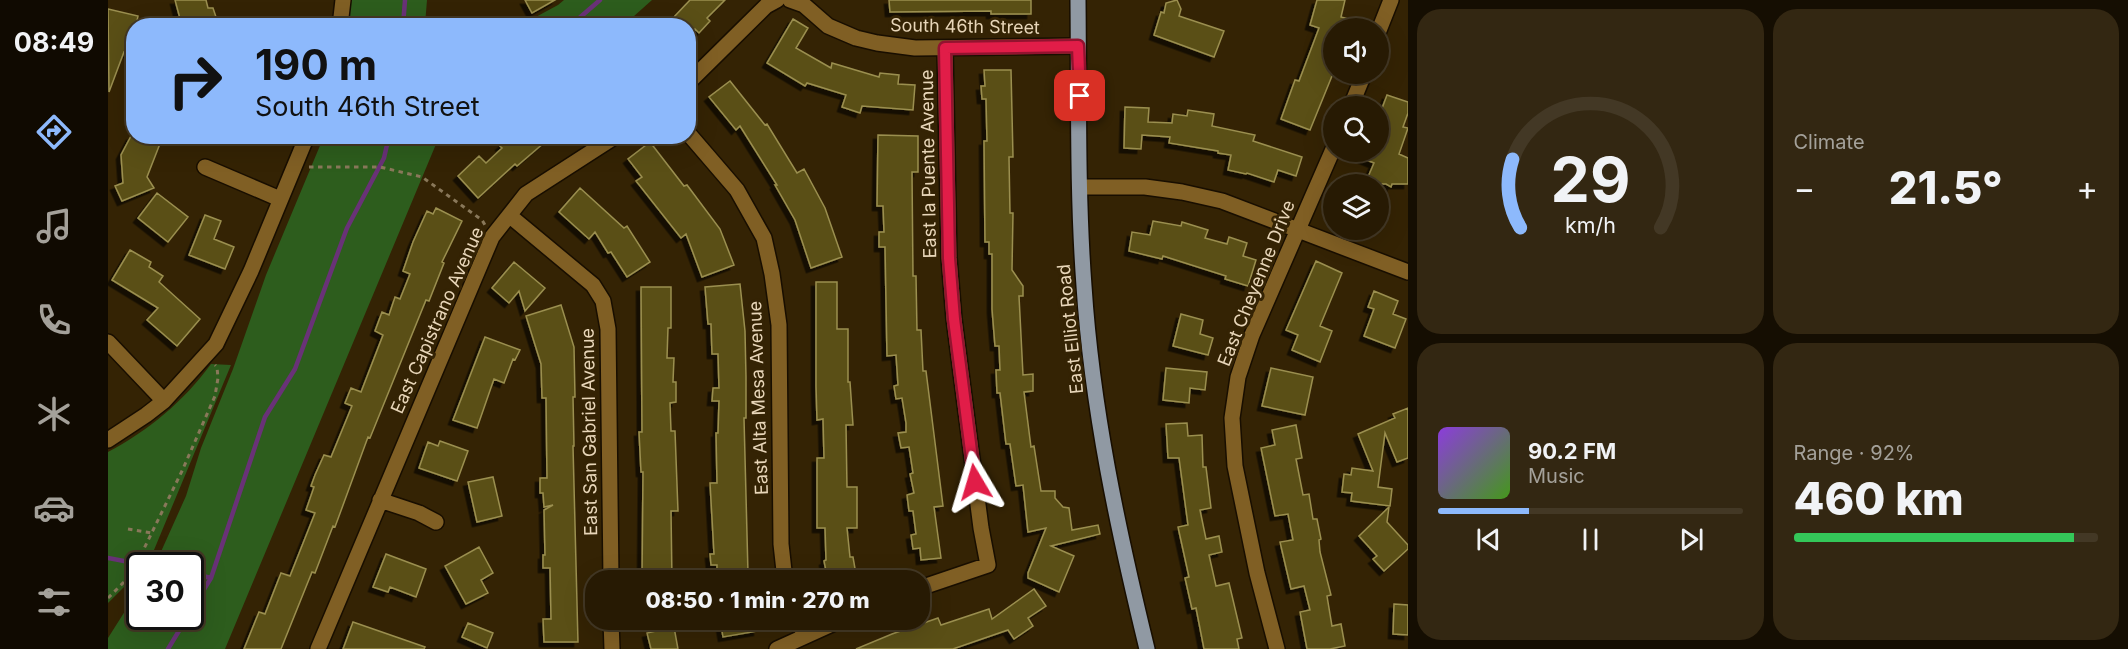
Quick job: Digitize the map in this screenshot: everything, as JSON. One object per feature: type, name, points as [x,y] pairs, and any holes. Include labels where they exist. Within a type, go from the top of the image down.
[{"type":"main road","name":"East Elliot Road","points":[[1078,0],[1080,187],[1084,287],[1100,429],[1125,559],[1147,649]]},
{"type":"street","points":[[341,18],[343,0]]},
{"type":"street","points":[[696,75],[766,6],[777,0]]},
{"type":"street","name":"South 46th Street","points":[[790,0],[804,5],[828,26],[877,44],[915,48],[1078,46]]},
{"type":"street","points":[[1383,18],[1390,0]]},
{"type":"street","name":"East la Puente Avenue","points":[[930,585],[988,565],[979,517],[954,319],[949,258],[945,48]]},
{"type":"street","name":"East Alta Mesa Avenue","points":[[696,142],[737,190],[764,238],[772,274],[779,325],[781,544],[784,570]]},
{"type":"street","points":[[108,440],[164,401],[216,344],[251,271],[304,144]]},
{"type":"street","name":"East Capistrano Avenue","points":[[318,649],[492,237],[526,194],[604,144]]},
{"type":"street","name":"East Cheyenne Drive","points":[[1277,649],[1257,573],[1235,466],[1232,418],[1238,376],[1252,335],[1327,162]]},
{"type":"street","points":[[205,167],[280,199]]},
{"type":"street","points":[[1080,187],[1145,188],[1182,192],[1222,201],[1408,272]]},
{"type":"street","name":"East San Gabriel Avenue","points":[[510,216],[593,285],[603,301],[608,329],[611,570]]},
{"type":"street","points":[[108,342],[164,401]]},
{"type":"street","points":[[380,500],[436,522]]},
{"type":"street","points":[[611,630],[612,649]]},
{"type":"street","points":[[803,630],[806,635]]},
{"type":"street","points":[[777,649],[818,630]]},
{"type":"path","points":[[294,167],[380,167],[422,177],[482,220],[492,237]]},
{"type":"path","points":[[108,598],[137,563],[182,471],[215,396],[217,367],[204,357]]},
{"type":"path","points":[[128,529],[152,533]]},
{"type":"green space","points":[[345,0],[427,0],[426,18],[349,18]]},
{"type":"green space","points":[[564,0],[652,0],[632,18],[534,18]]},
{"type":"green space","points":[[321,144],[436,144],[225,649],[108,649],[108,638],[126,610],[126,630],[204,630],[204,552],[161,552],[186,496],[201,448],[233,369],[266,275]]},
{"type":"green space","points":[[211,364],[231,365],[153,552],[126,552],[126,585],[108,603],[108,452],[151,425],[177,403]]},
{"type":"building","points":[[175,0],[206,0],[208,8],[213,8],[216,18],[180,18]]},
{"type":"building","points":[[525,0],[555,0],[532,13]]},
{"type":"building","points":[[690,0],[725,0],[707,18],[710,21],[699,33],[696,30],[696,18],[673,18]]},
{"type":"building","points":[[889,0],[1031,0],[1031,14],[991,14],[991,11],[890,12]]},
{"type":"building","points":[[1177,0],[1181,9],[1179,16],[1224,31],[1214,57],[1154,35],[1166,3]]},
{"type":"building","points":[[1317,0],[1345,0],[1341,17],[1345,18],[1323,18],[1323,84],[1329,84],[1310,130],[1281,119],[1295,80],[1299,81],[1319,28],[1310,25]]},
{"type":"building","points":[[108,9],[138,16],[138,18],[126,18],[126,52],[124,52],[109,92]]},
{"type":"building","points":[[793,19],[808,28],[796,48],[831,68],[832,63],[879,77],[880,73],[899,75],[898,84],[915,85],[913,110],[862,106],[860,113],[842,107],[846,95],[807,83],[805,86],[767,63]]},
{"type":"building","points":[[984,70],[1011,70],[1013,157],[1009,157],[1010,213],[1013,213],[1012,270],[1023,286],[1023,296],[1019,296],[1023,375],[1033,374],[1033,391],[1024,392],[1031,447],[1034,446],[1041,491],[1055,491],[1055,498],[1063,507],[1069,508],[1072,530],[1098,525],[1100,534],[1051,546],[1074,556],[1059,592],[1028,578],[1046,528],[1028,532],[1023,485],[1016,486],[1010,444],[1006,444],[1000,393],[997,393],[996,370],[1000,370],[999,346],[995,346],[992,309],[992,254],[989,254],[989,242],[985,242],[986,99],[982,99],[981,86],[985,86]]},
{"type":"building","points":[[730,81],[765,125],[767,124],[797,173],[804,169],[825,208],[842,257],[811,268],[795,220],[775,185],[777,185],[740,126],[736,130],[709,97]]},
{"type":"building","points":[[1387,95],[1408,102],[1408,113],[1403,127],[1408,128],[1399,154],[1408,158],[1408,184],[1392,184],[1391,187],[1389,174],[1369,174],[1374,163],[1372,162],[1389,162],[1389,96]]},
{"type":"building","points":[[1125,107],[1149,108],[1148,122],[1172,123],[1173,114],[1187,116],[1188,110],[1214,114],[1212,126],[1255,135],[1253,141],[1302,157],[1296,176],[1278,170],[1274,182],[1247,173],[1228,170],[1231,155],[1169,143],[1170,137],[1142,135],[1141,149],[1124,148]]},
{"type":"building","points":[[878,135],[918,136],[918,172],[912,172],[913,276],[916,276],[917,330],[921,330],[923,371],[926,371],[943,506],[934,507],[941,558],[921,560],[920,548],[913,549],[911,535],[916,534],[913,511],[909,511],[907,495],[914,493],[910,474],[913,473],[909,447],[901,448],[898,433],[906,432],[906,423],[902,398],[896,399],[894,386],[898,385],[896,355],[887,356],[885,247],[879,247],[879,232],[884,232],[883,206],[877,206]]},
{"type":"building","points":[[127,144],[160,144],[147,177],[154,188],[122,201],[115,186],[123,183],[121,155]]},
{"type":"building","points":[[502,144],[543,144],[517,166],[515,164],[478,198],[458,176],[479,156],[486,163],[502,148],[500,146]]},
{"type":"building","points":[[647,144],[652,144],[684,186],[687,185],[720,229],[734,265],[702,277],[686,234],[681,238],[636,181],[642,177],[628,159]]},
{"type":"building","points":[[580,188],[624,228],[627,226],[650,262],[627,277],[595,232],[589,239],[559,212]]},
{"type":"building","points":[[157,193],[188,217],[168,242],[138,218]]},
{"type":"building","points":[[436,208],[462,221],[442,262],[444,263],[429,301],[426,300],[370,438],[368,437],[335,527],[333,526],[315,573],[312,572],[281,649],[244,649],[259,612],[265,614],[281,573],[290,576],[315,513],[306,510],[314,487],[311,486],[315,475],[324,455],[331,457],[352,406],[345,403],[351,388],[361,392],[383,335],[375,331],[382,312],[389,315],[395,297],[400,299],[410,274],[403,271],[413,242],[427,211],[433,214]]},
{"type":"building","points":[[205,215],[221,221],[214,239],[234,247],[225,269],[189,255]]},
{"type":"building","points":[[1153,221],[1181,226],[1182,222],[1208,230],[1205,238],[1227,244],[1229,237],[1247,243],[1243,256],[1256,260],[1248,286],[1225,279],[1226,276],[1163,256],[1162,259],[1129,251],[1132,232],[1150,235]]},
{"type":"building","points":[[130,250],[151,262],[149,267],[163,276],[159,282],[200,319],[177,346],[147,320],[158,308],[112,280]]},
{"type":"building","points":[[1316,261],[1342,273],[1320,326],[1332,331],[1320,362],[1292,350],[1298,335],[1286,330]]},
{"type":"building","points":[[514,262],[545,288],[525,311],[519,291],[509,303],[492,288]]},
{"type":"building","points":[[816,282],[837,282],[837,329],[848,329],[848,382],[850,382],[853,425],[846,425],[847,487],[857,487],[857,528],[847,528],[850,557],[853,557],[855,570],[826,570],[825,528],[817,528],[817,458],[824,458],[823,419],[817,420]]},
{"type":"building","points":[[740,284],[745,331],[746,418],[744,418],[748,570],[717,570],[717,565],[711,565],[710,554],[714,554],[710,483],[717,483],[716,433],[718,433],[719,401],[712,401],[713,388],[719,388],[718,354],[712,354],[711,324],[708,324],[705,287]]},
{"type":"building","points":[[641,287],[671,287],[671,328],[668,328],[667,358],[674,358],[673,382],[676,382],[676,402],[670,403],[671,431],[675,431],[678,511],[671,511],[672,570],[642,570],[643,472],[641,472],[639,432],[642,432]]},
{"type":"building","points":[[1374,291],[1398,301],[1393,314],[1406,319],[1395,348],[1364,336],[1374,309],[1368,307]]},
{"type":"building","points":[[561,305],[574,347],[573,446],[578,642],[544,642],[543,619],[551,619],[550,568],[543,568],[544,510],[553,505],[544,507],[543,493],[540,493],[540,478],[547,478],[546,398],[542,398],[541,364],[526,316]]},
{"type":"building","points":[[1181,314],[1203,320],[1200,334],[1213,338],[1208,355],[1173,346]]},
{"type":"building","points":[[485,337],[520,350],[515,360],[513,359],[504,383],[494,379],[477,428],[453,420]]},
{"type":"building","points":[[1166,368],[1207,372],[1205,390],[1190,388],[1189,403],[1163,400]]},
{"type":"building","points":[[1271,368],[1313,377],[1305,415],[1262,406]]},
{"type":"building","points":[[1408,408],[1408,458],[1397,462],[1385,433],[1378,487],[1392,489],[1390,506],[1351,501],[1352,493],[1342,492],[1344,474],[1351,475],[1352,468],[1373,471],[1358,434],[1395,418],[1393,414]]},
{"type":"building","points":[[1187,423],[1188,436],[1202,435],[1203,467],[1206,467],[1211,508],[1200,510],[1206,539],[1219,536],[1222,552],[1209,555],[1216,586],[1229,583],[1242,638],[1237,639],[1239,649],[1204,649],[1196,608],[1192,609],[1185,578],[1189,577],[1178,527],[1188,525],[1179,458],[1168,458],[1166,424]]},
{"type":"building","points":[[1296,425],[1302,458],[1296,459],[1303,495],[1309,494],[1313,519],[1317,519],[1321,539],[1319,540],[1320,552],[1331,595],[1327,596],[1332,626],[1341,624],[1345,646],[1330,649],[1307,649],[1300,612],[1310,610],[1304,586],[1291,589],[1280,542],[1293,540],[1288,514],[1275,516],[1261,448],[1275,445],[1272,430]]},
{"type":"building","points":[[440,441],[468,451],[457,481],[419,468],[428,442],[438,446]]},
{"type":"building","points":[[493,477],[502,516],[477,522],[468,482]]},
{"type":"building","points":[[1389,507],[1387,522],[1408,545],[1408,549],[1384,571],[1373,559],[1377,556],[1359,536]]},
{"type":"building","points":[[479,547],[493,573],[481,580],[488,593],[466,604],[445,566]]},
{"type":"building","points":[[386,554],[426,569],[416,597],[390,587],[388,592],[373,587]]},
{"type":"building","points":[[1034,589],[1046,606],[1028,618],[1033,626],[1014,639],[1008,630],[953,649],[856,649],[904,630],[930,630],[930,621],[938,618],[941,625],[989,609],[992,619]]},
{"type":"building","points":[[1394,604],[1408,605],[1408,635],[1393,634]]},
{"type":"building","points":[[353,622],[425,647],[424,649],[343,649]]},
{"type":"building","points":[[468,623],[493,633],[487,648],[462,637]]},
{"type":"building","points":[[675,630],[678,649],[651,649],[647,633]]},
{"type":"building","points":[[722,630],[758,630],[758,631],[723,637]]},
{"type":"waterway","points":[[404,18],[405,0]]},
{"type":"waterway","points":[[579,18],[600,0]]},
{"type":"waterway","points":[[204,589],[211,578],[265,417],[295,369],[347,228],[384,158],[387,144]]},
{"type":"waterway","points":[[108,558],[126,561]]},
{"type":"waterway","points":[[204,576],[211,578]]},
{"type":"waterway","points":[[168,649],[180,630]]},
{"type":"route","points":[[975,482],[954,319],[949,258],[945,48],[1078,46],[1080,96]]}]
